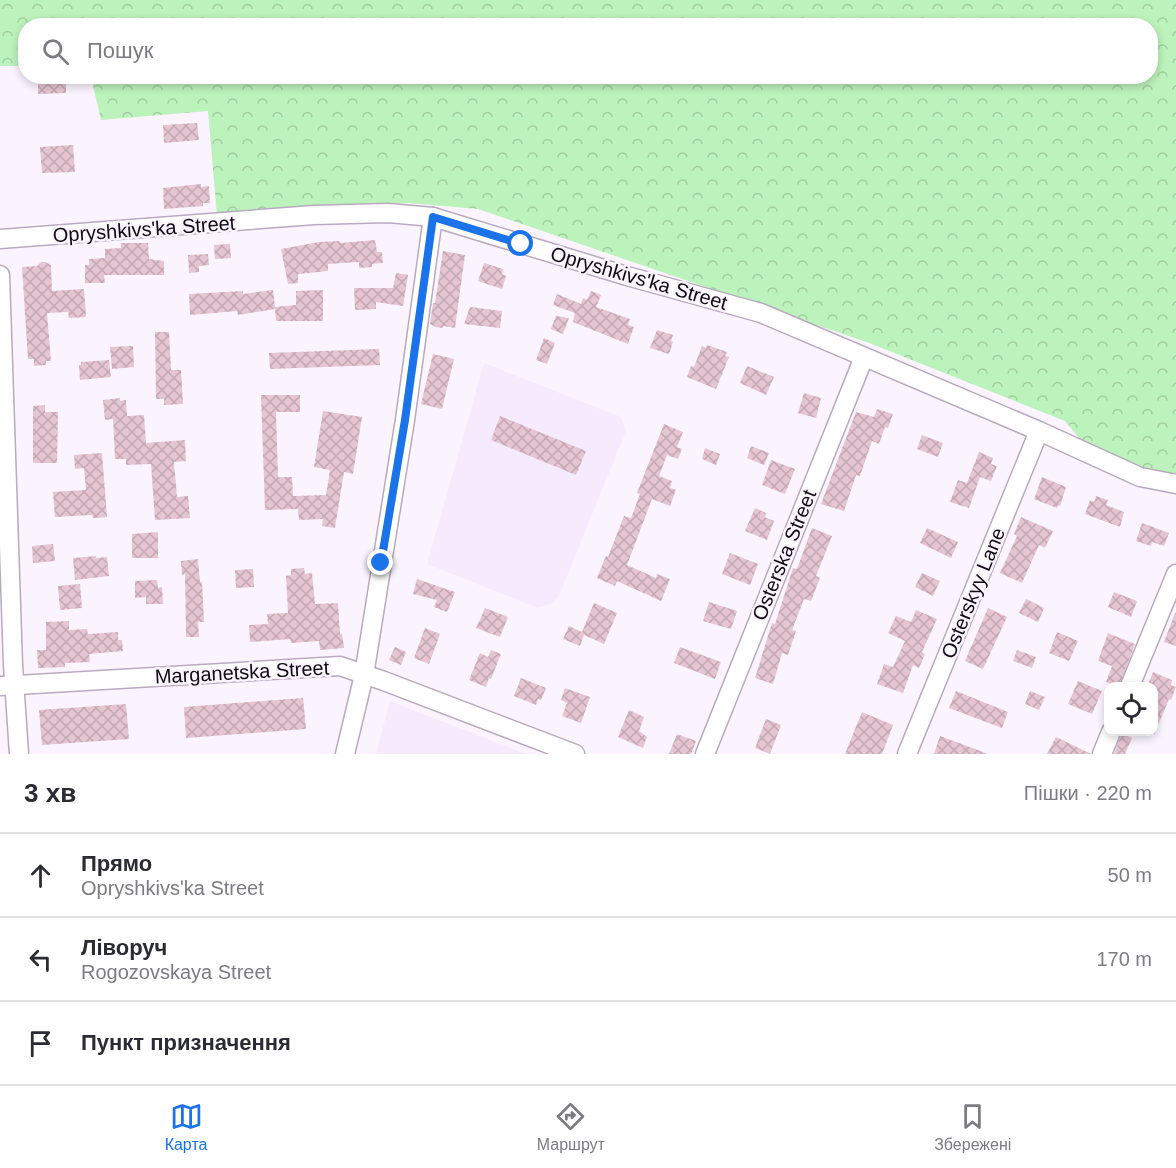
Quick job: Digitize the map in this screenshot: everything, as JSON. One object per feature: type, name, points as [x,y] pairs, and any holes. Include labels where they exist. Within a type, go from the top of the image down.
[{"type":"street","name":"Opryshkivsʹka Street","points":[[0,240],[314,215],[388,213],[433,217],[627,276],[761,313],[1039,431],[1140,477],[1176,484]]},
{"type":"street","points":[[345,754],[364,675],[405,420],[433,217]]},
{"type":"street","points":[[0,275],[7,686],[19,754]]},
{"type":"street","name":"Osterska Street","points":[[705,754],[864,357]]},
{"type":"street","name":"Osterskyy Lane","points":[[907,754],[1039,431]]},
{"type":"street","points":[[1132,682],[1176,574]]},
{"type":"street","name":"Marganetska Street","points":[[7,686],[340,666],[575,754]]},
{"type":"street","points":[[1102,754],[1109,736]]},
{"type":"shaded area","points":[[484,363],[621,417],[626,431],[559,596],[550,604],[538,608],[427,564]]},
{"type":"shaded area","points":[[390,701],[526,754],[376,754]]},
{"type":"green space","points":[[0,0],[1176,0],[1176,479],[1141,471],[1084,444],[1065,421],[869,343],[478,209],[408,203],[301,208],[217,216],[208,111],[101,120],[93,84],[1158,84],[1158,18],[18,18],[18,66],[0,66]]},
{"type":"building","points":[[38,84],[66,84],[66,93],[38,94]]},
{"type":"building","points":[[197,123],[199,140],[164,143],[163,125]]},
{"type":"building","points":[[73,145],[75,172],[42,173],[40,147]]},
{"type":"building","points":[[201,184],[201,187],[209,186],[210,203],[203,203],[203,206],[164,209],[163,188]]},
{"type":"building","points":[[375,240],[377,252],[382,252],[383,263],[359,268],[359,262],[328,264],[328,271],[298,274],[298,283],[288,284],[281,249],[319,242]]},
{"type":"building","points":[[121,243],[148,243],[149,259],[164,261],[164,275],[104,275],[105,283],[85,283],[85,265],[89,265],[89,259],[105,258],[105,249],[121,248]]},
{"type":"building","points":[[230,244],[231,258],[215,259],[214,245]]},
{"type":"building","points":[[443,251],[465,255],[455,328],[444,326],[442,328],[430,324]]},
{"type":"building","points":[[208,254],[209,265],[199,266],[199,272],[189,273],[188,255]]},
{"type":"building","points":[[41,262],[51,265],[52,291],[84,289],[86,317],[69,318],[68,312],[47,313],[51,361],[46,361],[46,365],[34,366],[34,359],[28,359],[22,267],[37,266]]},
{"type":"building","points":[[484,263],[503,269],[502,274],[506,276],[502,289],[478,281]]},
{"type":"building","points":[[396,273],[408,275],[403,306],[376,302],[376,309],[355,310],[354,288],[393,288]]},
{"type":"building","points":[[273,290],[275,307],[296,305],[296,291],[323,290],[323,321],[276,321],[275,309],[238,315],[237,311],[190,315],[189,294],[243,291],[243,294]]},
{"type":"building","points":[[591,291],[601,295],[596,307],[630,319],[628,325],[634,327],[628,344],[573,322],[575,313],[553,305],[557,294],[581,304],[583,298],[587,300]]},
{"type":"building","points":[[470,307],[502,311],[500,328],[464,324]]},
{"type":"building","points":[[556,316],[569,318],[563,334],[551,329]]},
{"type":"building","points":[[657,330],[673,335],[669,354],[650,348]]},
{"type":"building","points":[[155,332],[169,332],[171,370],[181,370],[183,404],[164,405],[164,399],[156,399]]},
{"type":"building","points":[[544,338],[555,343],[547,364],[536,360]]},
{"type":"building","points":[[707,345],[727,352],[725,356],[729,357],[716,389],[687,377],[691,366],[694,367],[702,346],[706,348]]},
{"type":"building","points":[[133,346],[134,367],[112,369],[110,347]]},
{"type":"building","points":[[379,349],[380,365],[270,369],[269,353]]},
{"type":"building","points":[[433,354],[454,359],[442,409],[421,404]]},
{"type":"building","points":[[109,360],[111,377],[80,380],[79,365],[81,362]]},
{"type":"building","points":[[747,366],[774,377],[766,395],[740,383]]},
{"type":"building","points":[[804,393],[821,398],[816,418],[798,413]]},
{"type":"building","points":[[261,395],[300,395],[300,412],[276,412],[278,477],[292,477],[293,496],[326,495],[330,470],[314,467],[323,411],[362,417],[353,474],[344,472],[335,528],[322,526],[323,519],[299,520],[298,509],[265,510]]},
{"type":"building","points":[[120,398],[120,401],[126,400],[127,416],[144,415],[146,443],[185,440],[186,461],[174,462],[177,497],[188,496],[190,518],[155,520],[151,464],[126,465],[126,459],[115,459],[113,419],[105,420],[103,400]]},
{"type":"building","points":[[45,405],[45,412],[58,412],[57,463],[33,463],[33,406]]},
{"type":"building","points":[[877,409],[893,414],[879,444],[872,441],[860,476],[856,475],[844,511],[821,504],[856,412],[874,417]]},
{"type":"building","points":[[500,416],[586,451],[576,475],[491,440]]},
{"type":"building","points":[[664,424],[683,432],[677,447],[682,449],[678,459],[667,455],[659,476],[672,481],[670,488],[676,490],[670,506],[652,499],[627,565],[656,578],[657,574],[670,579],[661,601],[617,581],[615,586],[597,578],[624,516],[631,518],[640,494],[637,493]]},
{"type":"building","points":[[922,435],[943,443],[938,457],[917,449]]},
{"type":"building","points":[[751,446],[769,453],[764,465],[747,458]]},
{"type":"building","points":[[705,448],[720,454],[716,465],[702,459]]},
{"type":"building","points":[[979,452],[993,458],[991,464],[997,466],[991,481],[980,477],[969,508],[950,502],[958,480],[967,483]]},
{"type":"building","points":[[102,453],[107,517],[93,518],[92,515],[55,517],[53,492],[86,490],[84,468],[75,469],[74,455]]},
{"type":"building","points":[[771,460],[795,469],[785,494],[762,485]]},
{"type":"building","points":[[1042,477],[1066,487],[1060,506],[1058,505],[1057,508],[1034,499]]},
{"type":"building","points":[[1096,496],[1108,500],[1106,505],[1124,512],[1120,527],[1085,514],[1090,500],[1094,502]]},
{"type":"building","points":[[755,508],[766,513],[765,517],[774,521],[767,540],[745,531]]},
{"type":"building","points":[[1021,517],[1053,531],[1045,548],[1039,545],[1022,583],[1000,573],[1017,536],[1014,534]]},
{"type":"building","points":[[1142,523],[1169,533],[1164,546],[1152,542],[1151,546],[1136,541]]},
{"type":"building","points":[[812,528],[832,536],[816,576],[820,578],[811,601],[804,599],[792,630],[796,631],[788,655],[782,653],[773,684],[755,678],[772,623],[775,624],[793,568],[797,569]]},
{"type":"building","points":[[927,528],[958,542],[951,558],[920,543]]},
{"type":"building","points":[[158,532],[158,558],[132,558],[132,534]]},
{"type":"building","points":[[53,544],[55,561],[33,563],[32,546]]},
{"type":"building","points":[[730,553],[758,564],[750,585],[722,574]]},
{"type":"building","points":[[96,556],[96,558],[107,557],[109,576],[75,580],[73,558]]},
{"type":"building","points":[[198,559],[200,582],[202,582],[204,622],[198,622],[199,637],[186,637],[185,574],[182,575],[181,561]]},
{"type":"building","points":[[304,568],[305,574],[312,573],[315,604],[338,603],[340,634],[342,634],[344,648],[320,650],[319,641],[291,643],[290,639],[250,642],[249,625],[268,624],[267,614],[288,613],[286,576],[291,575],[291,569]]},
{"type":"building","points":[[253,569],[254,587],[236,588],[235,570]]},
{"type":"building","points":[[922,573],[940,581],[933,596],[915,587]]},
{"type":"building","points":[[417,579],[455,592],[447,612],[434,607],[437,600],[413,594]]},
{"type":"building","points":[[157,580],[158,588],[162,587],[163,604],[146,604],[146,597],[135,598],[135,581]]},
{"type":"building","points":[[80,584],[82,608],[60,610],[58,586]]},
{"type":"building","points":[[1114,592],[1137,601],[1131,617],[1108,607]]},
{"type":"building","points":[[1026,599],[1044,608],[1038,622],[1019,613]]},
{"type":"building","points":[[709,602],[737,611],[731,629],[703,621]]},
{"type":"building","points":[[594,603],[617,613],[604,644],[584,635],[580,646],[563,639],[569,626],[582,632]]},
{"type":"building","points":[[485,608],[508,617],[500,637],[476,628]]},
{"type":"building","points":[[988,608],[1007,617],[983,669],[965,661]]},
{"type":"building","points":[[916,610],[937,619],[922,652],[925,654],[919,668],[913,665],[903,693],[877,684],[884,664],[893,667],[905,641],[888,633],[896,616],[911,622]]},
{"type":"building","points":[[1176,613],[1176,646],[1164,642]]},
{"type":"building","points":[[69,621],[69,630],[87,629],[88,634],[118,632],[118,640],[122,640],[123,651],[89,654],[90,662],[65,663],[65,667],[38,668],[37,650],[46,650],[46,622]]},
{"type":"building","points":[[425,628],[440,634],[429,664],[414,658]]},
{"type":"building","points":[[1057,632],[1078,641],[1069,661],[1049,653]]},
{"type":"building","points":[[1108,633],[1135,644],[1121,682],[1106,682],[1112,666],[1098,661]]},
{"type":"building","points":[[395,647],[406,652],[401,665],[389,660]]},
{"type":"building","points":[[680,647],[721,662],[715,679],[674,663]]},
{"type":"building","points":[[491,650],[501,654],[486,687],[469,680],[480,653],[488,657]]},
{"type":"building","points":[[1017,650],[1036,657],[1032,668],[1013,661]]},
{"type":"building","points":[[1153,672],[1172,680],[1171,685],[1176,687],[1158,725],[1158,682],[1149,682]]},
{"type":"building","points":[[521,678],[546,688],[536,705],[514,696]]},
{"type":"building","points":[[1078,681],[1102,691],[1092,714],[1068,704]]},
{"type":"building","points":[[565,688],[590,697],[581,723],[562,716],[567,703],[561,700]]},
{"type":"building","points":[[956,691],[1008,712],[1002,728],[949,708]]},
{"type":"building","points":[[1030,691],[1045,697],[1039,710],[1025,704]]},
{"type":"building","points":[[303,698],[306,729],[186,738],[184,707]]},
{"type":"building","points":[[126,704],[129,739],[42,745],[39,710]]},
{"type":"building","points":[[629,710],[644,717],[639,731],[647,737],[643,748],[618,737]]},
{"type":"building","points":[[862,712],[893,725],[882,754],[845,754]]},
{"type":"building","points":[[766,719],[781,725],[770,754],[755,748]]},
{"type":"building","points":[[677,734],[696,741],[691,754],[669,754]]},
{"type":"building","points":[[940,736],[986,753],[986,754],[934,754]]},
{"type":"building","points":[[1121,736],[1132,738],[1125,754],[1114,754]]},
{"type":"building","points":[[1056,737],[1091,754],[1047,754]]},
{"type":"route","points":[[381,563],[405,420],[433,217],[521,244]]}]
